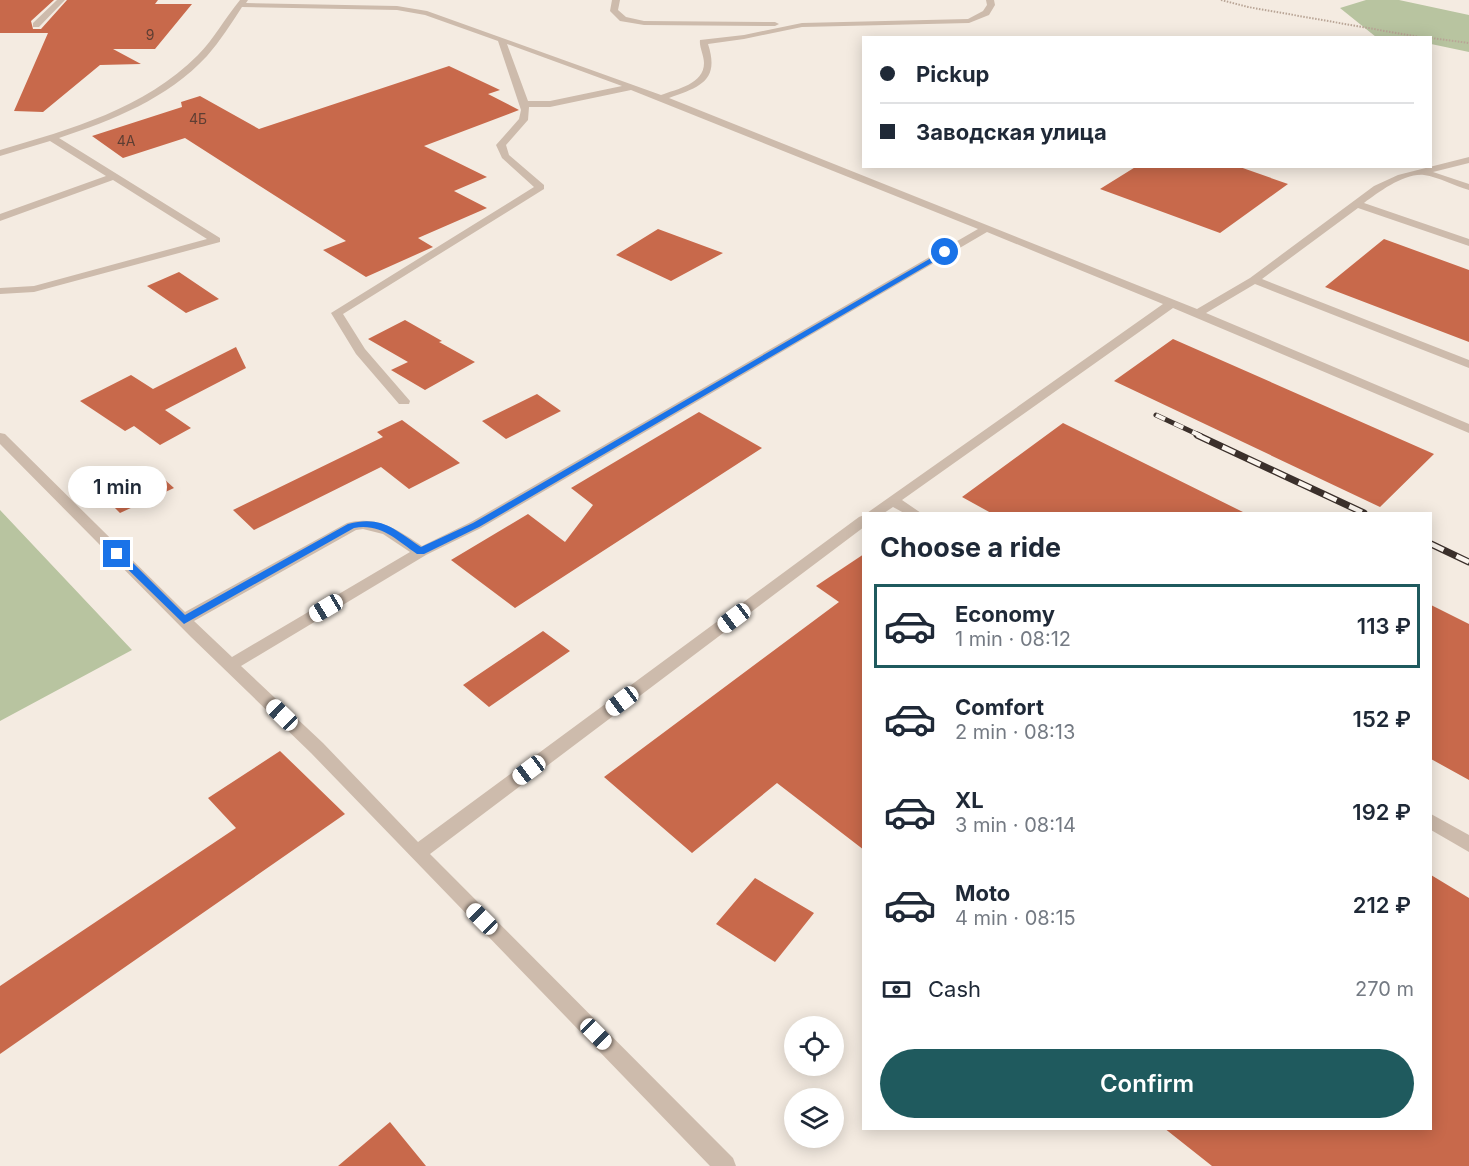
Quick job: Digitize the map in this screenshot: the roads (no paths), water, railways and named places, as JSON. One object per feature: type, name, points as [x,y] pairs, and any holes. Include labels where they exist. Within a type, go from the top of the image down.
[{"type":"street","points":[[36,25],[61,0]]},
{"type":"street","points":[[616,0],[614,11],[623,19],[644,22],[802,25],[969,21],[986,13],[991,5],[990,0]]},
{"type":"street","points":[[0,153],[126,109],[181,76],[203,55],[242,3],[397,8],[427,14],[662,98],[1172,303],[1469,429]]},
{"type":"street","points":[[662,98],[700,81],[706,75],[709,66],[703,42],[744,37],[802,25]]},
{"type":"street","points":[[404,400],[360,351],[337,313],[540,187],[505,156],[501,145],[504,137],[525,118],[526,104],[508,63],[502,40]]},
{"type":"street","points":[[526,104],[550,104],[632,87]]},
{"type":"street","points":[[0,291],[34,290],[216,240],[51,137]]},
{"type":"street","points":[[1197,314],[1254,280],[1378,188],[1422,171],[1469,160]]},
{"type":"street","points":[[1422,171],[1469,186]]},
{"type":"street","points":[[0,218],[114,176]]},
{"type":"street","points":[[1356,204],[1469,243]]},
{"type":"street","points":[[230,665],[421,552],[476,525],[985,229]]},
{"type":"street","points":[[1254,280],[1469,364]]},
{"type":"street","points":[[875,512],[1172,303]]},
{"type":"street","points":[[0,437],[230,665],[317,747],[417,853],[725,1166]]},
{"type":"street","points":[[892,500],[912,512]]},
{"type":"street","points":[[417,853],[862,521]]},
{"type":"street","points":[[184,620],[352,526],[367,523],[380,525],[421,552]]},
{"type":"street","points":[[1432,822],[1469,844]]},
{"type":"railway","points":[[1156,415],[1201,436]]},
{"type":"railway","points":[[1197,435],[1362,512]]},
{"type":"railway","points":[[1432,544],[1469,562]]}]
